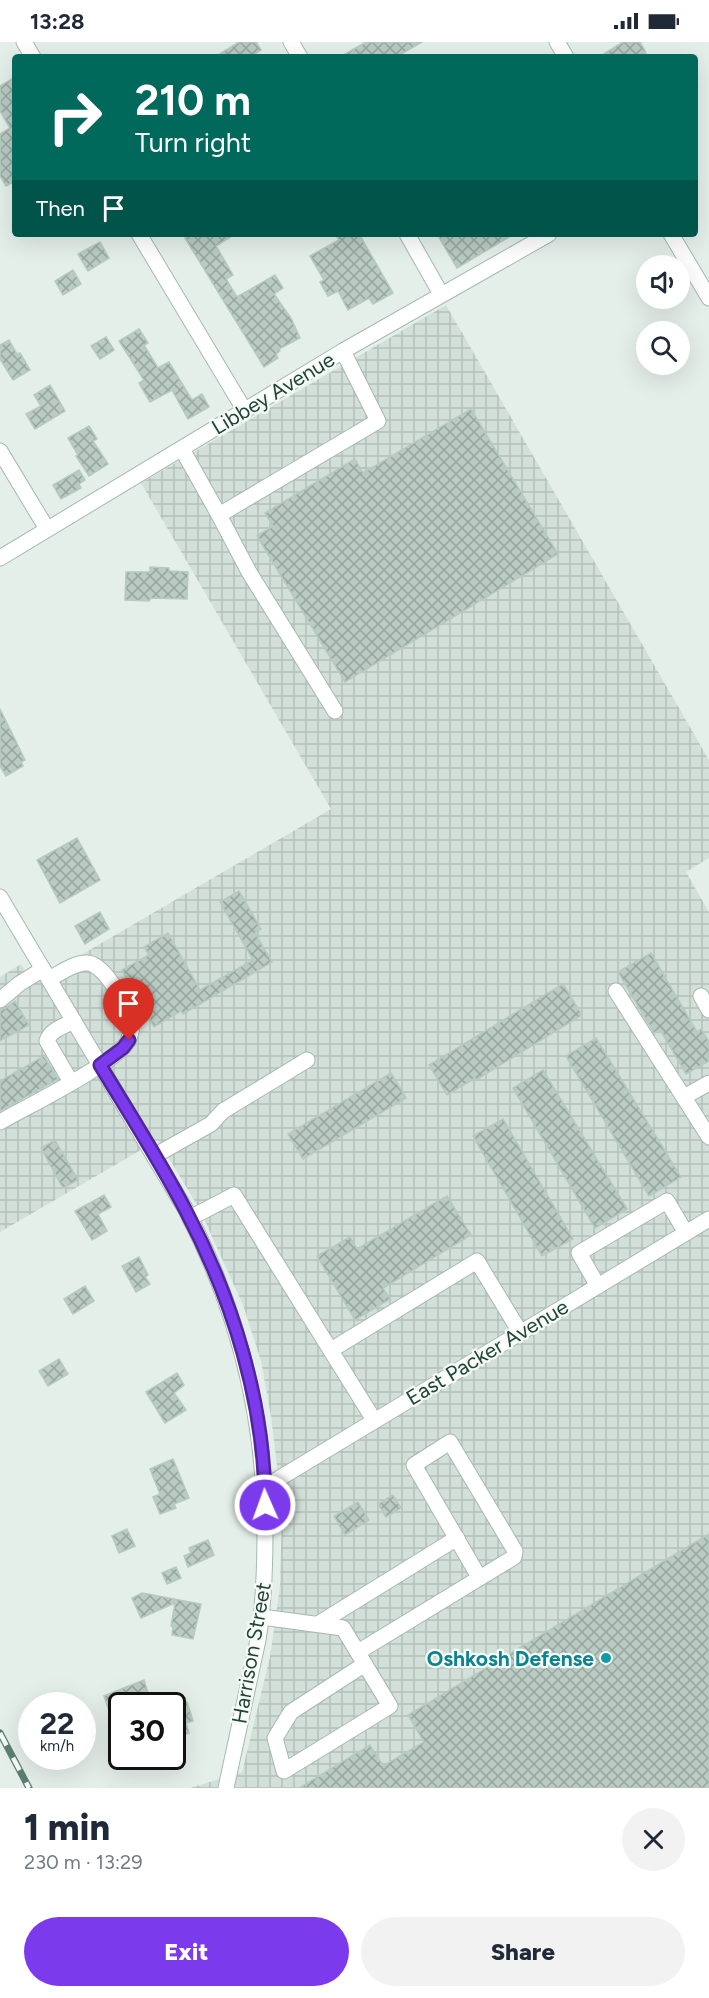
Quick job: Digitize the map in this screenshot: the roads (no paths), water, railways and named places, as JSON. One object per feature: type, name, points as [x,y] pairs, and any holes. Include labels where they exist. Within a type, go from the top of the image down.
[{"type":"street","points":[[141,237],[245,411]]},
{"type":"street","points":[[409,237],[441,294]]},
{"type":"street","name":"Libbey Avenue","points":[[0,558],[343,351],[544,237]]},
{"type":"street","points":[[672,237],[709,298]]},
{"type":"street","points":[[219,515],[378,421],[343,351]]},
{"type":"street","points":[[182,449],[249,572],[334,711]]},
{"type":"street","points":[[0,451],[47,529]]},
{"type":"street","name":"Harrison Street","points":[[0,897],[190,1218],[223,1292],[242,1350],[254,1401],[265,1487],[265,1567],[262,1617],[226,1788]]},
{"type":"street","points":[[0,1000],[46,974],[87,962],[101,968],[110,979],[131,1019],[132,1030],[123,1048],[100,1065],[0,1122]]},
{"type":"street","points":[[616,991],[709,1137]]},
{"type":"street","points":[[701,996],[709,1010]]},
{"type":"street","points":[[71,1082],[47,1041],[54,1031],[74,1021]]},
{"type":"street","points":[[154,1156],[211,1124],[224,1111],[308,1060]]},
{"type":"street","points":[[684,1097],[709,1083]]},
{"type":"street","points":[[190,1218],[234,1195],[374,1420]]},
{"type":"street","points":[[597,1286],[579,1253],[667,1201],[686,1233]]},
{"type":"street","name":"East Packer Avenue","points":[[265,1487],[709,1219]]},
{"type":"street","points":[[331,1350],[477,1262],[520,1332]]},
{"type":"street","points":[[262,1617],[343,1628],[361,1658],[390,1706],[284,1771],[274,1738],[291,1712],[361,1658],[480,1577],[514,1557],[515,1551],[450,1442],[414,1466],[480,1577]]},
{"type":"street","points":[[318,1624],[457,1539]]},
{"type":"railway","points":[[0,1733],[29,1788]]},
{"type":"place","name":"Oshkosh Defense","points":[[606,1658]]}]
